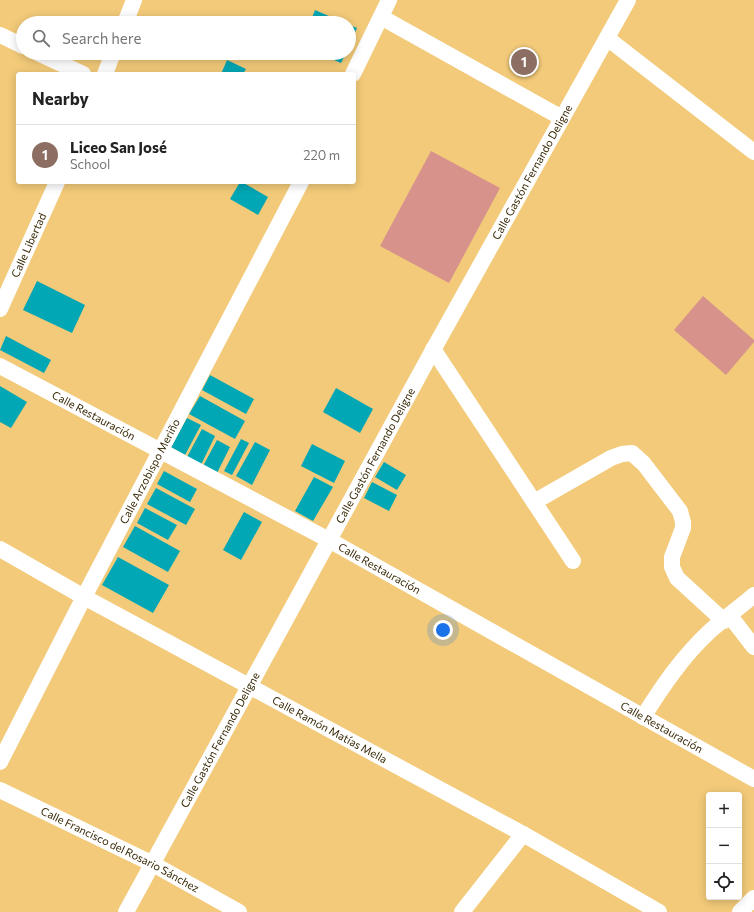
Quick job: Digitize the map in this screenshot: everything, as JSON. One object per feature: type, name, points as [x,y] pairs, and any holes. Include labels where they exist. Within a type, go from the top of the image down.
[{"type":"street","points":[[128,16],[134,0]]},
{"type":"street","name":"Calle Gastón Fernando Deligne","points":[[126,912],[434,349],[628,0]]},
{"type":"street","points":[[354,72],[382,5],[562,118]]},
{"type":"street","points":[[0,35],[16,43]]},
{"type":"street","points":[[607,38],[754,152]]},
{"type":"street","points":[[53,60],[78,72]]},
{"type":"street","points":[[107,72],[111,60]]},
{"type":"street","name":"Calle Libertad","points":[[0,309],[56,184]]},
{"type":"street","name":"Calle Arzobispo Meriño","points":[[0,762],[84,597],[300,184]]},
{"type":"street","points":[[434,349],[573,561]]},
{"type":"street","name":"Calle Restauración","points":[[0,366],[329,540],[754,779]]},
{"type":"street","points":[[534,502],[611,458],[622,454],[632,453],[644,464],[680,511],[683,528],[672,556],[672,567],[677,578],[727,618],[754,647]]},
{"type":"street","name":"Calle Ramón Matías Mella","points":[[0,549],[84,597],[249,687],[523,834],[659,912]]},
{"type":"street","points":[[643,717],[669,678],[709,632],[754,595]]},
{"type":"street","name":"Calle Francisco del Rosario Sánchez","points":[[0,790],[153,864],[239,912]]},
{"type":"street","points":[[462,912],[523,834]]},
{"type":"street","points":[[740,912],[754,898]]},
{"type":"shaded area","points":[[431,151],[500,188],[449,283],[380,246]]},
{"type":"shaded area","points":[[703,296],[754,340],[754,342],[726,375],[674,330]]},
{"type":"building","points":[[315,10],[329,16],[313,16]]},
{"type":"building","points":[[227,60],[246,69],[244,72],[222,72]]},
{"type":"building","points":[[334,60],[342,60],[341,63]]},
{"type":"building","points":[[239,184],[245,184],[268,197],[258,215],[230,199]]},
{"type":"building","points":[[37,281],[85,305],[72,333],[23,310]]},
{"type":"building","points":[[6,336],[51,360],[44,373],[0,350]]},
{"type":"building","points":[[210,375],[254,399],[246,414],[202,390]]},
{"type":"building","points":[[0,386],[27,402],[11,428],[0,422]]},
{"type":"building","points":[[336,388],[373,409],[360,433],[323,412]]},
{"type":"building","points":[[200,396],[245,421],[235,439],[189,414]]},
{"type":"building","points":[[187,418],[201,425],[185,455],[171,447]]},
{"type":"building","points":[[202,429],[215,436],[201,465],[187,457]]},
{"type":"building","points":[[241,439],[249,443],[232,475],[224,471]]},
{"type":"building","points":[[217,440],[230,447],[217,473],[203,466]]},
{"type":"building","points":[[255,442],[270,450],[252,485],[236,476]]},
{"type":"building","points":[[312,444],[345,461],[334,483],[301,466]]},
{"type":"building","points":[[384,462],[406,475],[397,490],[375,477]]},
{"type":"building","points":[[164,471],[197,489],[190,502],[157,484]]},
{"type":"building","points":[[314,477],[333,487],[313,521],[295,511]]},
{"type":"building","points":[[372,482],[397,495],[389,511],[364,498]]},
{"type":"building","points":[[156,488],[195,509],[186,525],[147,504]]},
{"type":"building","points":[[145,508],[177,525],[168,540],[137,523]]},
{"type":"building","points":[[244,512],[262,522],[241,560],[223,550]]},
{"type":"building","points":[[135,526],[180,551],[168,572],[123,547]]},
{"type":"building","points":[[118,557],[169,585],[153,613],[102,585]]},
{"type":"place","name":"Liceo San José","points":[[524,62]]}]
